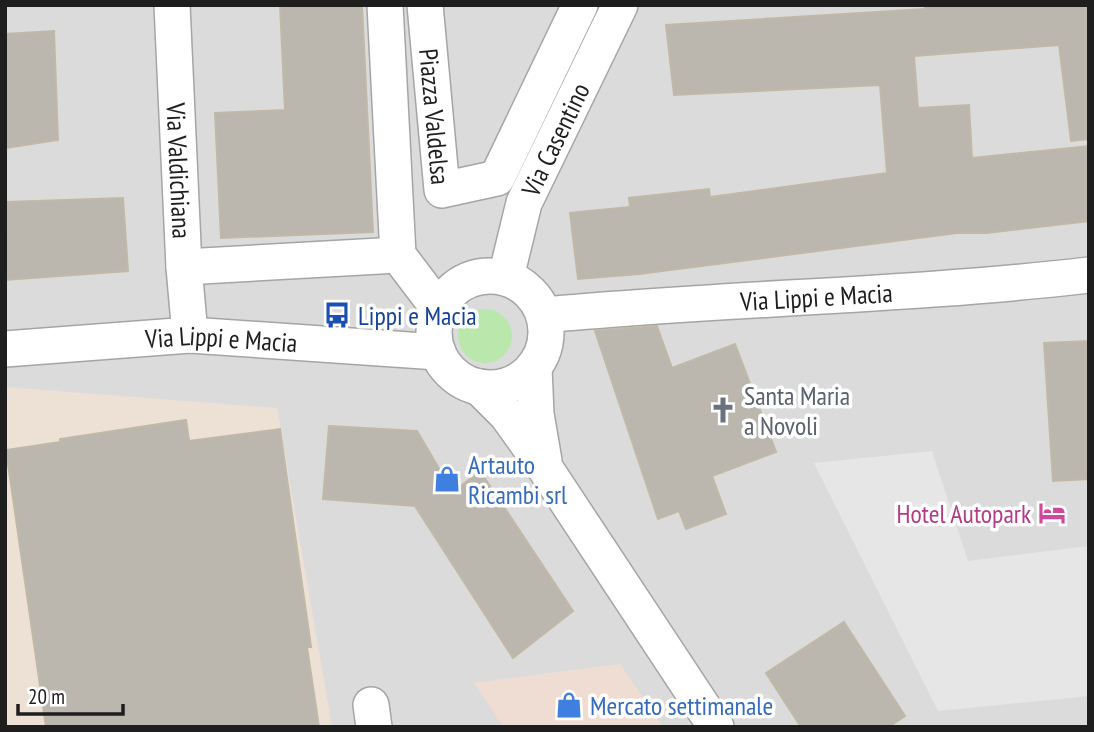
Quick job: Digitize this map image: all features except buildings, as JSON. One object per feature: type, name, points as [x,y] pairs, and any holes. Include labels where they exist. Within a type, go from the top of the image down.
[{"type":"street","name":"Via Valdichiana","points":[[172,5],[184,267],[190,335]]},
{"type":"street","name":"Piazza Valdelsa","points":[[385,5],[398,255]]},
{"type":"street","name":"Piazza Valdelsa","points":[[425,5],[442,190],[497,178],[580,5]]},
{"type":"street","name":"Via Casentino","points":[[506,277],[524,203],[620,5]]},
{"type":"street","points":[[184,267],[398,255],[439,309]]},
{"type":"street","name":"Via Lippi e Macia","points":[[544,315],[731,300],[950,289],[1089,275]]},
{"type":"street","points":[[485,276],[506,277],[530,291],[544,315],[545,345],[534,368],[519,380],[489,389],[470,386],[455,377],[438,352],[434,330],[439,309],[456,287],[466,281],[485,276]]},
{"type":"street","name":"Via Lippi e Macia","points":[[5,349],[190,335],[438,352]]},
{"type":"street","points":[[534,368],[545,468]]},
{"type":"street","points":[[479,387],[507,415],[545,468],[716,727]]},
{"type":"shaded area","points":[[5,5],[1089,5],[1089,727],[5,727]]},
{"type":"shaded area","points":[[5,387],[277,408],[332,727],[5,727]]},
{"type":"shaded area","points":[[932,451],[968,561],[1089,546],[1089,696],[938,711],[814,463]]},
{"type":"shaded area","name":"Mercato settimanale","points":[[620,664],[663,727],[504,727],[474,683]]},
{"type":"green space","points":[[485,309],[504,317],[512,336],[504,355],[485,363],[466,355],[458,336],[466,317]]},
{"type":"place","name":"Lippi e Macia","points":[[337,315]]},
{"type":"place","name":"Santa Maria a Novoli","points":[[723,410]]},
{"type":"place","name":"Artauto Ricambi srl","points":[[447,479]]},
{"type":"place","name":"Hotel Autopark","points":[[1052,513]]},
{"type":"place","name":"Mercato settimanale","points":[[569,705]]}]
